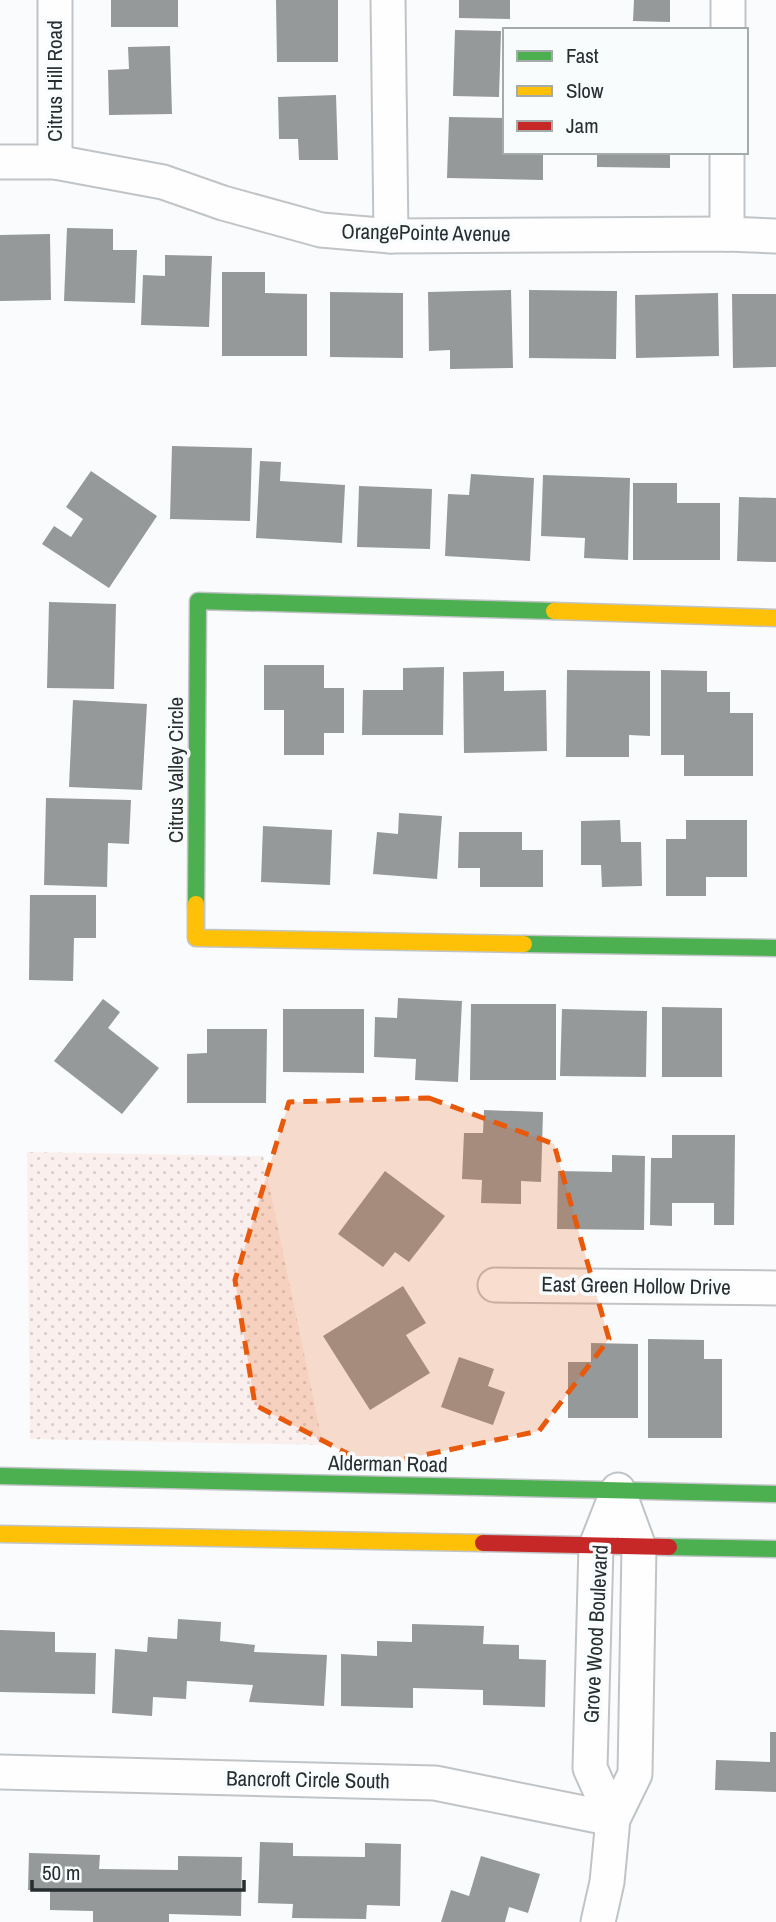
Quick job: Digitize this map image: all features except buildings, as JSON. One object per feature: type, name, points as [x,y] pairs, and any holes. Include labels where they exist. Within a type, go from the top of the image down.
[{"type":"main road","name":"Citrus Valley Circle","points":[[776,618],[198,601],[196,938],[776,948]]},
{"type":"main road","name":"Alderman Road","points":[[0,1476],[776,1494]]},
{"type":"main road","points":[[0,1534],[776,1549]]},
{"type":"street","name":"Citrus Hill Road","points":[[55,0],[55,162]]},
{"type":"street","points":[[388,0],[391,236]]},
{"type":"street","points":[[728,0],[728,28]]},
{"type":"street","points":[[727,154],[727,234]]},
{"type":"street","name":"OrangePointe Avenue","points":[[0,162],[55,162],[163,182],[223,203],[321,230],[391,236],[776,236]]},
{"type":"street","name":"East Green Hollow Drive","points":[[495,1285],[776,1288]]},
{"type":"street","name":"Grove Wood Boulevard","points":[[613,1819],[590,1768],[596,1546],[618,1490]]},
{"type":"street","name":"Grove Wood Boulevard","points":[[598,1922],[607,1882],[613,1819],[635,1773],[639,1547],[618,1490]]},
{"type":"street","name":"Bancroft Circle South","points":[[0,1772],[435,1783],[613,1819]]},
{"type":"highlighted area","points":[[429,1098],[554,1144],[609,1339],[539,1431],[371,1466],[255,1405],[235,1280],[289,1102]]},
{"type":"shaded area","points":[[27,1152],[263,1156],[323,1445],[30,1439]]},
{"type":"traffic: fast","points":[[196,904],[198,601],[554,611]]},
{"type":"traffic: fast","points":[[524,944],[776,948]]},
{"type":"traffic: fast","points":[[0,1476],[776,1494]]},
{"type":"traffic: fast","points":[[669,1547],[776,1549]]},
{"type":"traffic: slow","points":[[554,611],[776,618]]},
{"type":"traffic: slow","points":[[196,904],[196,938],[524,944]]},
{"type":"traffic: slow","points":[[0,1534],[483,1543]]},
{"type":"traffic: jam","points":[[483,1543],[669,1547]]}]
